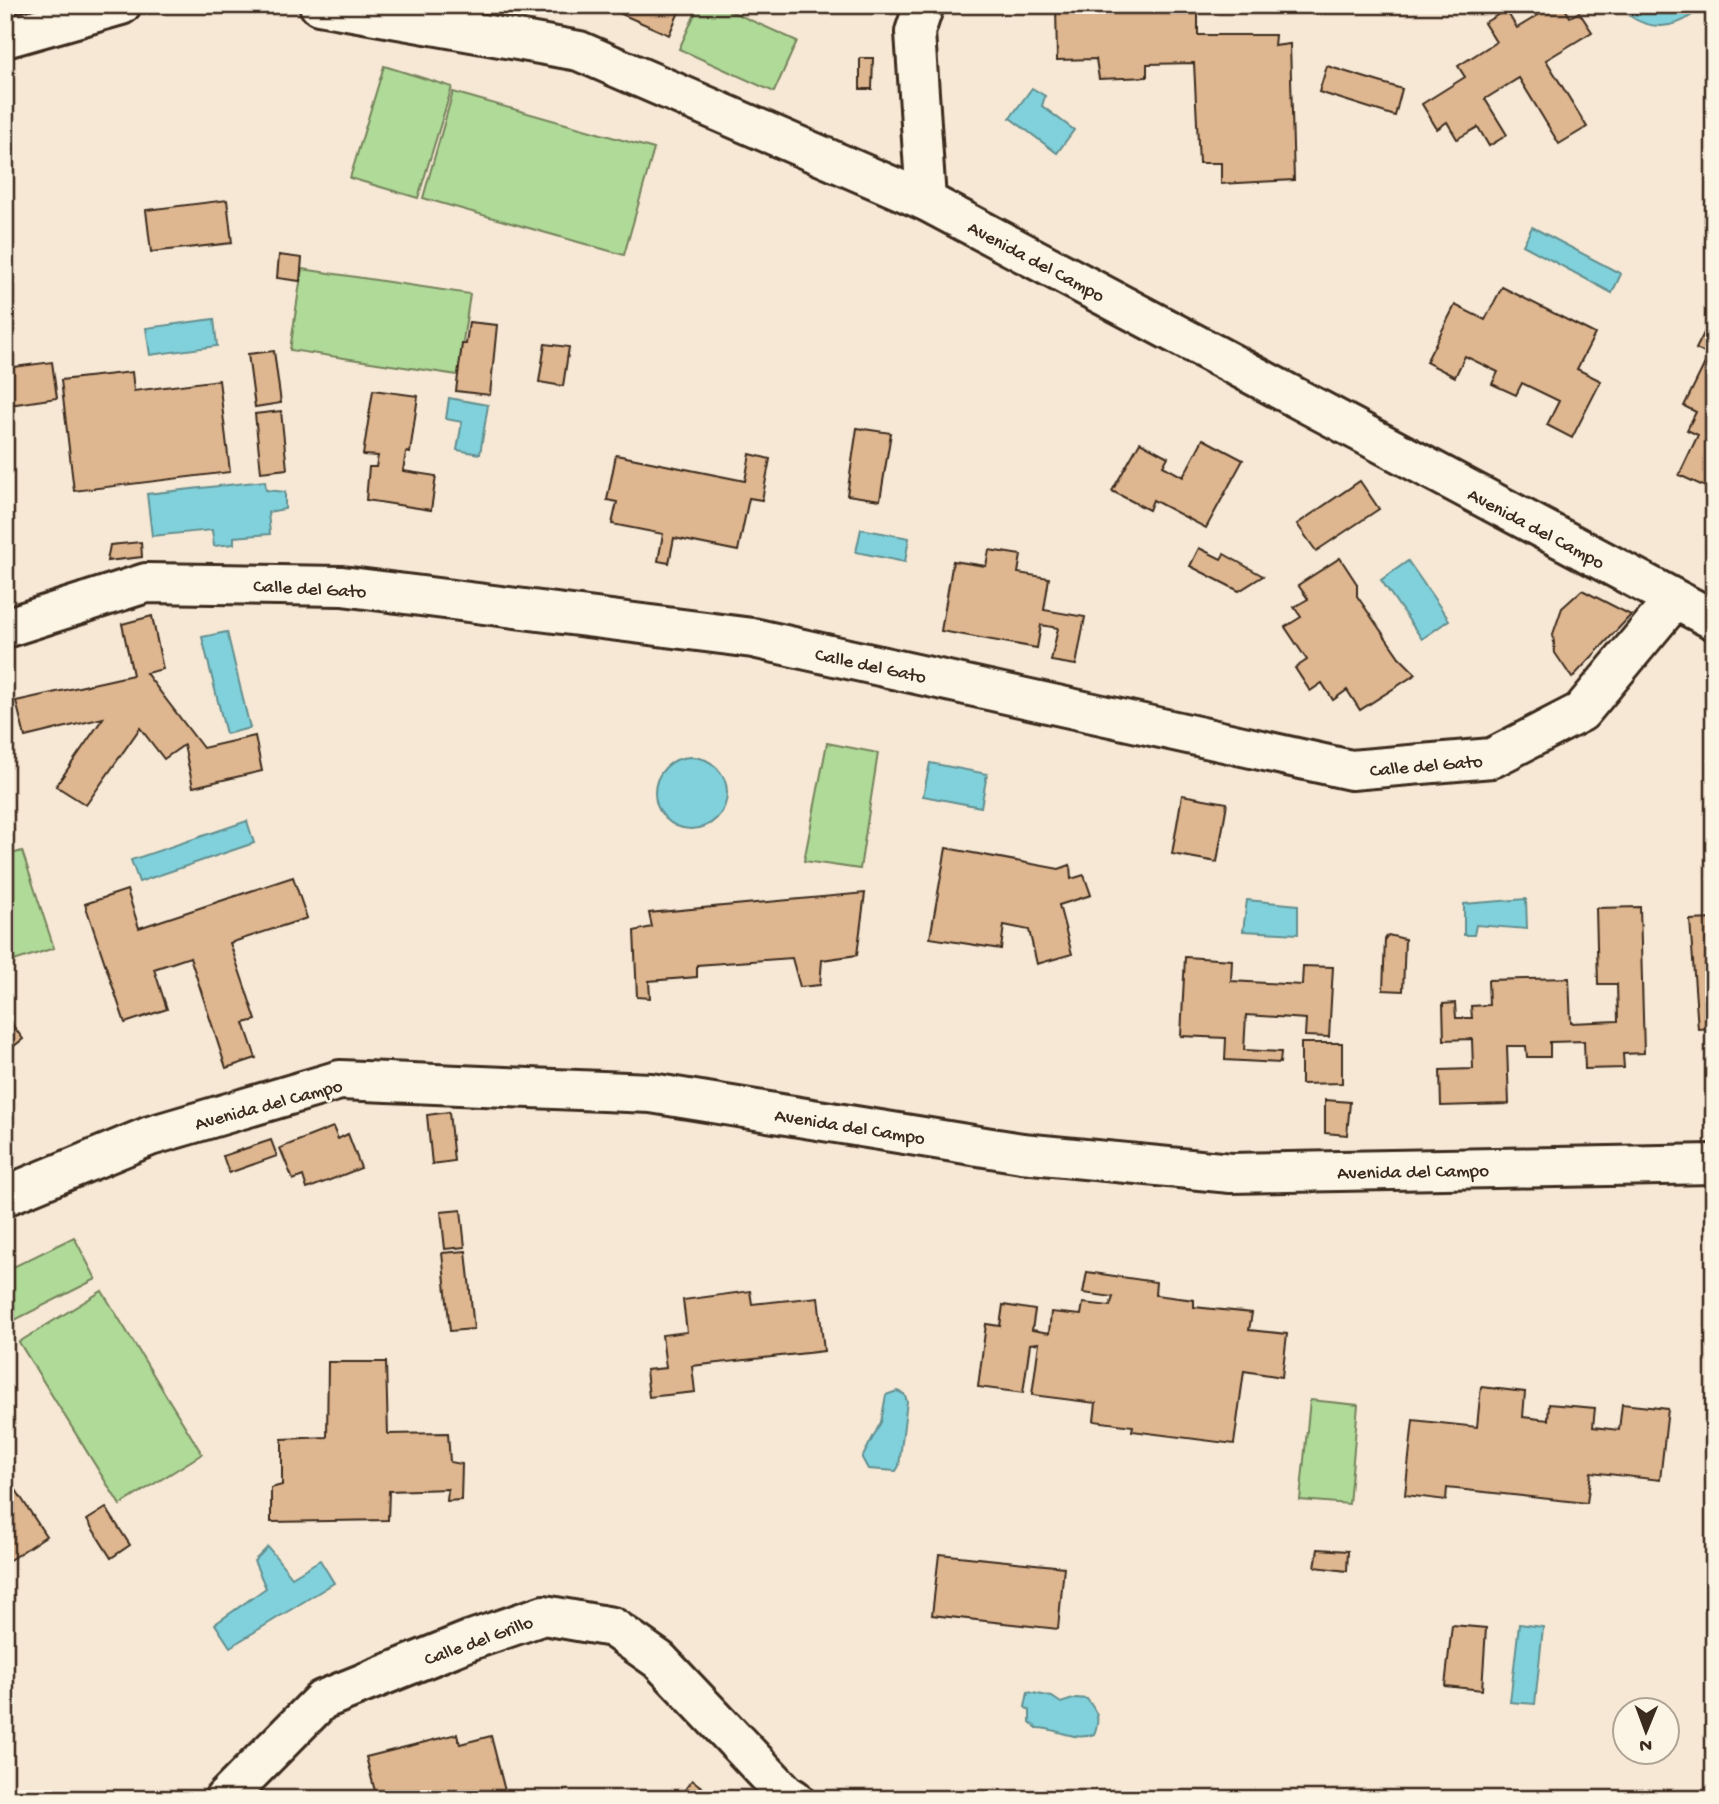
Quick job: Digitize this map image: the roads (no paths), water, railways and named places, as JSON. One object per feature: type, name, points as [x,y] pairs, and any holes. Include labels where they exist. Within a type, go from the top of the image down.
[{"type":"street","points":[[5,38],[121,5]]},
{"type":"street","name":"Avenida del Campo","points":[[319,5],[579,51],[926,201],[1714,620]]},
{"type":"street","points":[[924,5],[915,32],[926,201]]},
{"type":"street","name":"Calle del Gato","points":[[5,628],[146,583],[342,586],[753,638],[1351,771],[1492,758],[1581,712],[1674,600]]},
{"type":"street","name":"Avenida del Campo","points":[[5,1196],[150,1136],[340,1080],[651,1093],[1022,1153],[1231,1173],[1714,1164]]},
{"type":"street","name":"Calle del Grillo","points":[[224,1799],[322,1700],[471,1640],[544,1615],[612,1627],[650,1654],[786,1794],[794,1799]]},
{"type":"water","points":[[1626,5],[1694,6],[1692,15],[1685,20],[1653,26],[1630,16],[1633,13]]},
{"type":"water","points":[[1032,88],[1045,96],[1042,106],[1074,130],[1057,153],[1010,118]]},
{"type":"water","points":[[1532,227],[1621,274],[1612,293],[1523,245]]},
{"type":"water","points":[[214,319],[217,346],[150,355],[146,328]]},
{"type":"water","points":[[449,398],[488,405],[480,454],[457,450],[462,422],[446,419]]},
{"type":"water","points":[[265,481],[266,490],[285,492],[285,509],[268,512],[270,534],[234,537],[234,544],[214,546],[212,530],[152,536],[147,494]]},
{"type":"water","points":[[861,529],[909,538],[905,562],[856,552]]},
{"type":"water","points":[[1408,561],[1449,620],[1422,639],[1381,580]]},
{"type":"water","points":[[227,632],[250,728],[226,734],[202,637]]},
{"type":"water","points":[[691,757],[711,763],[721,773],[727,793],[721,813],[711,823],[691,829],[671,823],[661,813],[655,793],[661,773],[671,763]]},
{"type":"water","points":[[930,763],[987,774],[981,807],[923,796]]},
{"type":"water","points":[[247,821],[254,843],[139,882],[131,860]]},
{"type":"water","points":[[1526,899],[1527,929],[1476,925],[1474,935],[1464,935],[1464,904]]},
{"type":"water","points":[[1247,900],[1298,905],[1298,934],[1243,931]]},
{"type":"water","points":[[897,1391],[904,1394],[907,1401],[899,1466],[896,1471],[868,1469],[862,1458],[881,1422],[886,1395]]},
{"type":"water","points":[[268,1547],[292,1577],[320,1560],[334,1583],[230,1647],[215,1624],[266,1588],[254,1561]]},
{"type":"water","points":[[1519,1624],[1543,1627],[1535,1704],[1510,1702]]},
{"type":"water","points":[[1028,1692],[1052,1697],[1061,1703],[1076,1698],[1087,1699],[1097,1715],[1094,1734],[1073,1736],[1037,1728],[1030,1722],[1030,1711],[1025,1707]]}]
